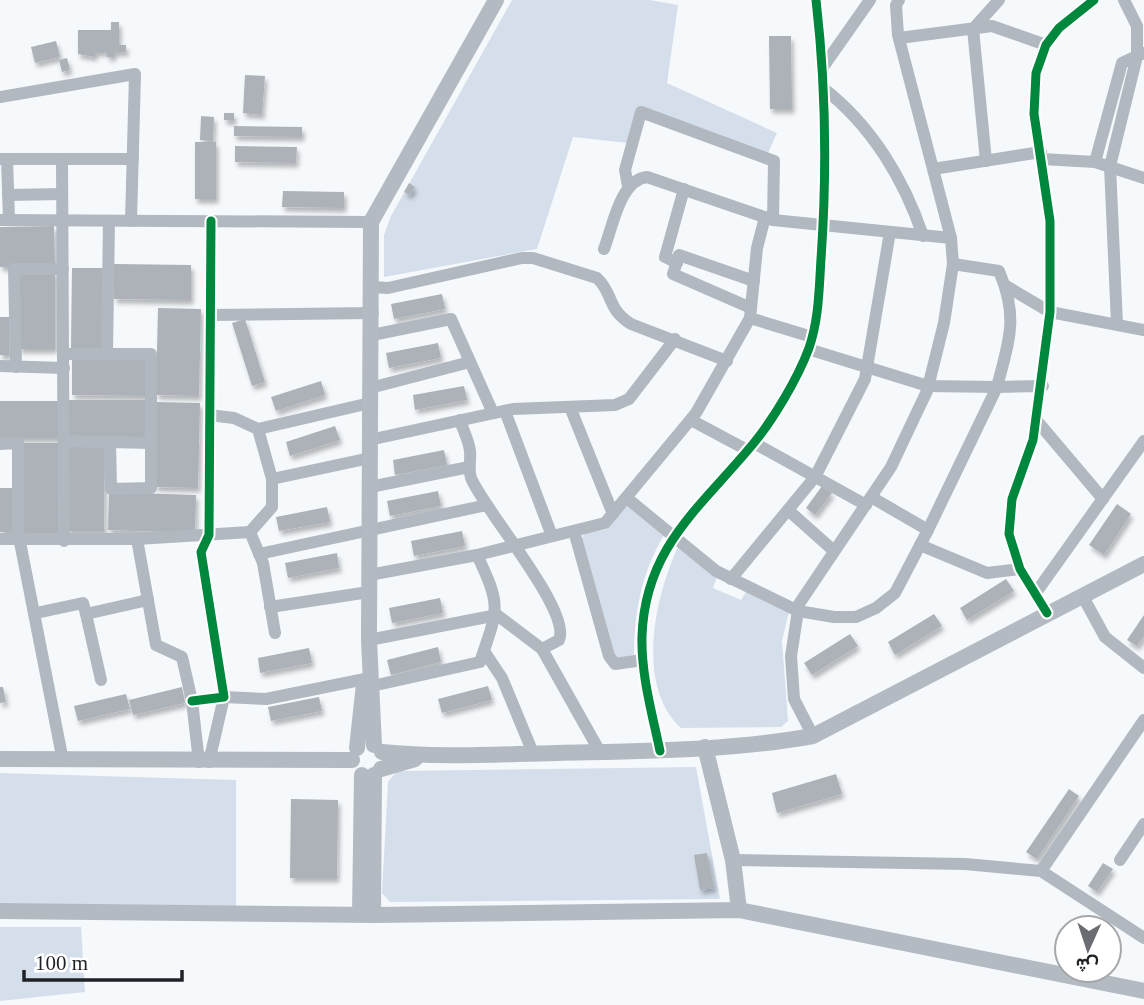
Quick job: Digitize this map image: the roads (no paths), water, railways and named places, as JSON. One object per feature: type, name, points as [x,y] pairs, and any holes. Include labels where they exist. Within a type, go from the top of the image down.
[{"type":"main road","points":[[425,757],[372,773],[354,768],[354,754],[368,682],[369,440],[373,313],[371,222],[496,0]]},
{"type":"main road","points":[[0,759],[204,762],[354,754],[365,744],[378,749],[425,757],[757,746],[813,736],[1144,564]]},
{"type":"main road","points":[[367,915],[372,773],[378,749],[368,682]]},
{"type":"main road","points":[[705,747],[733,860],[739,910]]},
{"type":"main road","points":[[0,911],[367,915],[739,910],[1144,991]]},
{"type":"street","points":[[660,751],[643,660],[645,602],[654,571],[674,534],[750,447],[798,373],[817,319],[823,225],[823,66],[816,0]]},
{"type":"street","points":[[823,66],[870,0]]},
{"type":"street","points":[[986,161],[973,29],[999,0]]},
{"type":"street","points":[[1047,613],[1020,569],[1009,534],[1012,499],[1034,440],[1043,386],[1050,312],[1050,221],[1034,114],[1036,73],[1046,45],[1059,28],[1094,0]]},
{"type":"street","points":[[1117,324],[1110,166],[1141,55],[1137,26],[1124,0]]},
{"type":"street","points":[[813,736],[794,699],[791,656],[798,611],[834,551],[891,467],[928,386],[944,323],[953,264],[951,239],[899,38],[893,2]]},
{"type":"street","points":[[899,38],[992,26],[1046,45]]},
{"type":"street","points":[[1095,162],[1122,63],[1141,55]]},
{"type":"street","points":[[0,97],[135,74],[131,221]]},
{"type":"street","points":[[823,88],[847,106],[870,132],[913,205],[923,236]]},
{"type":"street","points":[[369,575],[477,555],[605,523],[628,499],[691,420],[727,361],[751,313],[757,248],[769,218],[774,161],[641,112],[625,170],[628,186]]},
{"type":"street","points":[[933,169],[1041,155],[1095,162],[1144,178]]},
{"type":"street","points":[[133,159],[4,159],[8,195],[4,220],[371,222]]},
{"type":"street","points":[[62,159],[65,541]]},
{"type":"street","points":[[604,249],[628,186],[636,178],[647,177],[769,218],[951,239]]},
{"type":"street","points":[[677,263],[665,257],[684,189]]},
{"type":"street","points":[[8,195],[62,194]]},
{"type":"street","points":[[107,354],[109,221]]},
{"type":"street","points":[[204,762],[224,697],[201,552],[209,535],[211,221]]},
{"type":"street","points":[[731,579],[815,477],[868,369],[890,232]]},
{"type":"street","points":[[754,281],[679,255],[673,274],[868,369],[928,386],[1043,386]]},
{"type":"street","points":[[372,287],[388,288],[453,271],[533,258],[597,278],[604,284],[610,306],[618,316],[631,324],[727,361]]},
{"type":"street","points":[[628,499],[716,571],[798,611],[834,617],[856,617],[876,608],[895,593],[997,387],[1012,320],[1011,299],[999,271],[953,264]]},
{"type":"street","points":[[16,367],[14,269],[63,269]]},
{"type":"street","points":[[1006,286],[1050,312],[1144,330]]},
{"type":"street","points":[[210,315],[373,313]]},
{"type":"street","points":[[0,314],[15,315]]},
{"type":"street","points":[[372,335],[452,319],[470,362],[499,412],[552,536]]},
{"type":"street","points":[[369,440],[499,412],[615,405],[629,399],[675,339]]},
{"type":"street","points":[[0,366],[16,367],[107,354],[151,354],[151,488],[111,489],[110,442]]},
{"type":"street","points":[[209,415],[234,418],[258,429],[470,362]]},
{"type":"street","points":[[570,407],[613,514]]},
{"type":"street","points":[[460,420],[470,451],[470,476],[487,505],[517,545],[560,622],[559,640],[542,649]]},
{"type":"street","points":[[691,420],[928,530]]},
{"type":"street","points":[[1037,421],[1103,499]]},
{"type":"street","points":[[0,539],[137,539],[250,532],[272,507],[272,479],[258,429]]},
{"type":"street","points":[[64,441],[151,443]]},
{"type":"street","points":[[1035,594],[1144,441]]},
{"type":"street","points":[[0,444],[18,443],[18,532],[22,540],[63,761]]},
{"type":"street","points":[[272,479],[370,458]]},
{"type":"street","points":[[370,487],[469,467]]},
{"type":"street","points":[[259,554],[487,505]]},
{"type":"street","points":[[788,510],[834,551]]},
{"type":"street","points":[[574,531],[609,656],[615,664],[624,665],[643,660]]},
{"type":"street","points":[[250,532],[259,554],[275,633]]},
{"type":"street","points":[[137,539],[156,645],[182,657],[204,762]]},
{"type":"street","points":[[920,545],[987,573],[1020,569]]},
{"type":"street","points":[[192,701],[224,697],[266,699],[480,662],[497,615],[493,590],[477,555]]},
{"type":"street","points":[[270,607],[369,592]]},
{"type":"street","points":[[1082,596],[1105,637],[1144,668]]},
{"type":"street","points":[[86,614],[148,600]]},
{"type":"street","points":[[36,613],[83,603],[101,680]]},
{"type":"street","points":[[369,640],[497,615],[542,649],[600,752]]},
{"type":"street","points":[[484,651],[502,678],[533,753]]},
{"type":"street","points":[[1041,872],[1144,720]]},
{"type":"street","points":[[1120,860],[1144,824]]},
{"type":"street","points":[[733,860],[965,864],[1041,872],[1144,938]]}]
